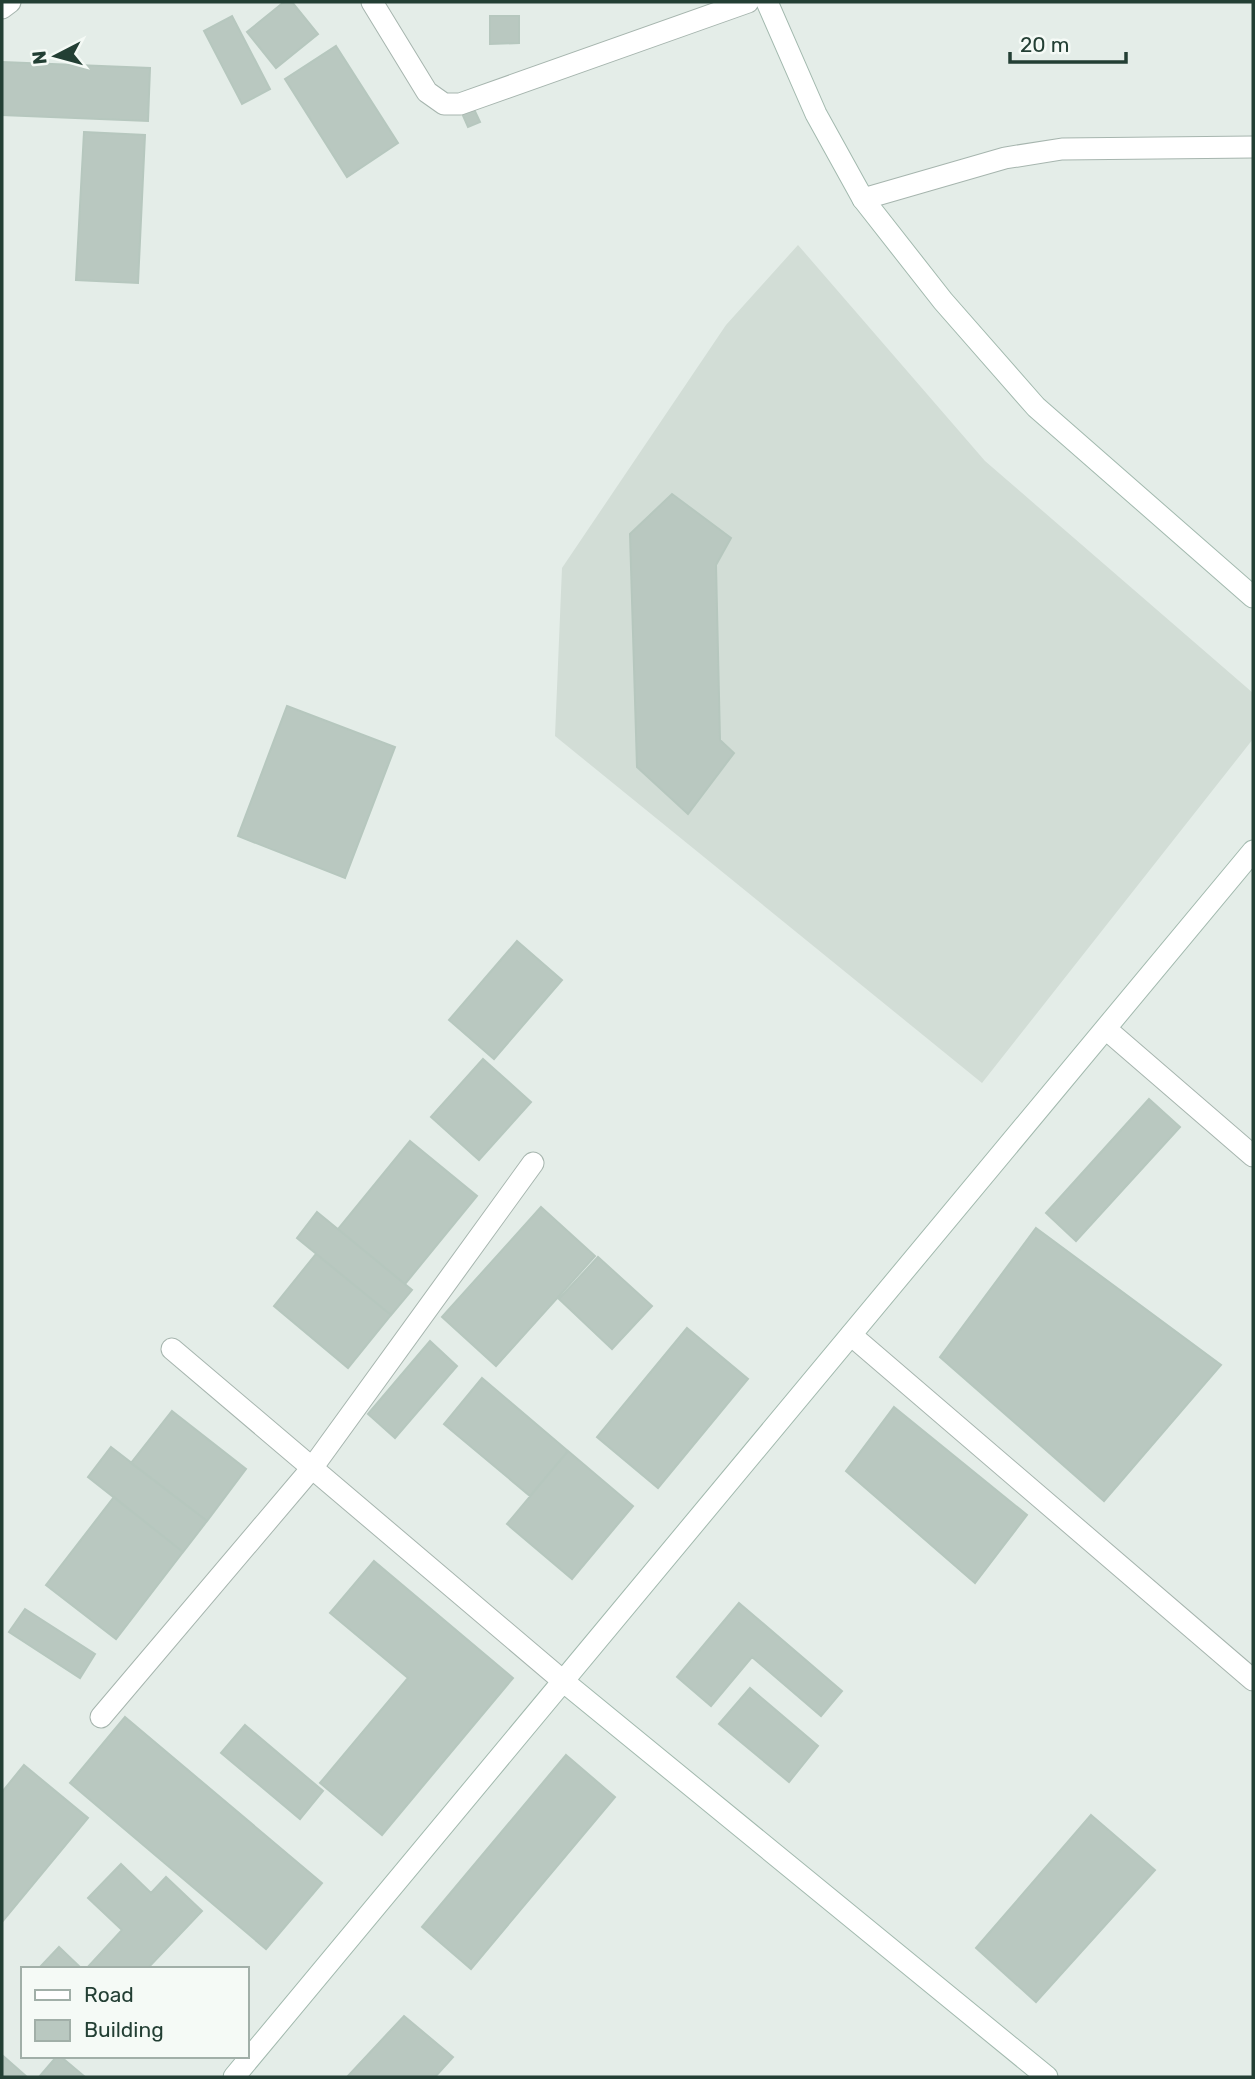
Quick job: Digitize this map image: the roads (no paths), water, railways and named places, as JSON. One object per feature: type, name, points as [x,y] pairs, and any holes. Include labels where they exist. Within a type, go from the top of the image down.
[{"type":"street","points":[[2,8],[10,2]]},
{"type":"street","points":[[372,2],[426,92],[444,104],[460,104],[748,2]]},
{"type":"street","points":[[767,2],[816,114],[863,199],[943,302],[1036,407],[1253,597]]},
{"type":"street","points":[[863,199],[1005,158],[1062,149],[1253,147]]},
{"type":"street","points":[[234,2077],[1253,851]]},
{"type":"street","points":[[1106,1029],[1253,1156]]},
{"type":"street","points":[[101,1717],[312,1468],[533,1163]]},
{"type":"street","points":[[851,1335],[1253,1680]]},
{"type":"street","points":[[172,1349],[563,1681],[1047,2077]]}]
